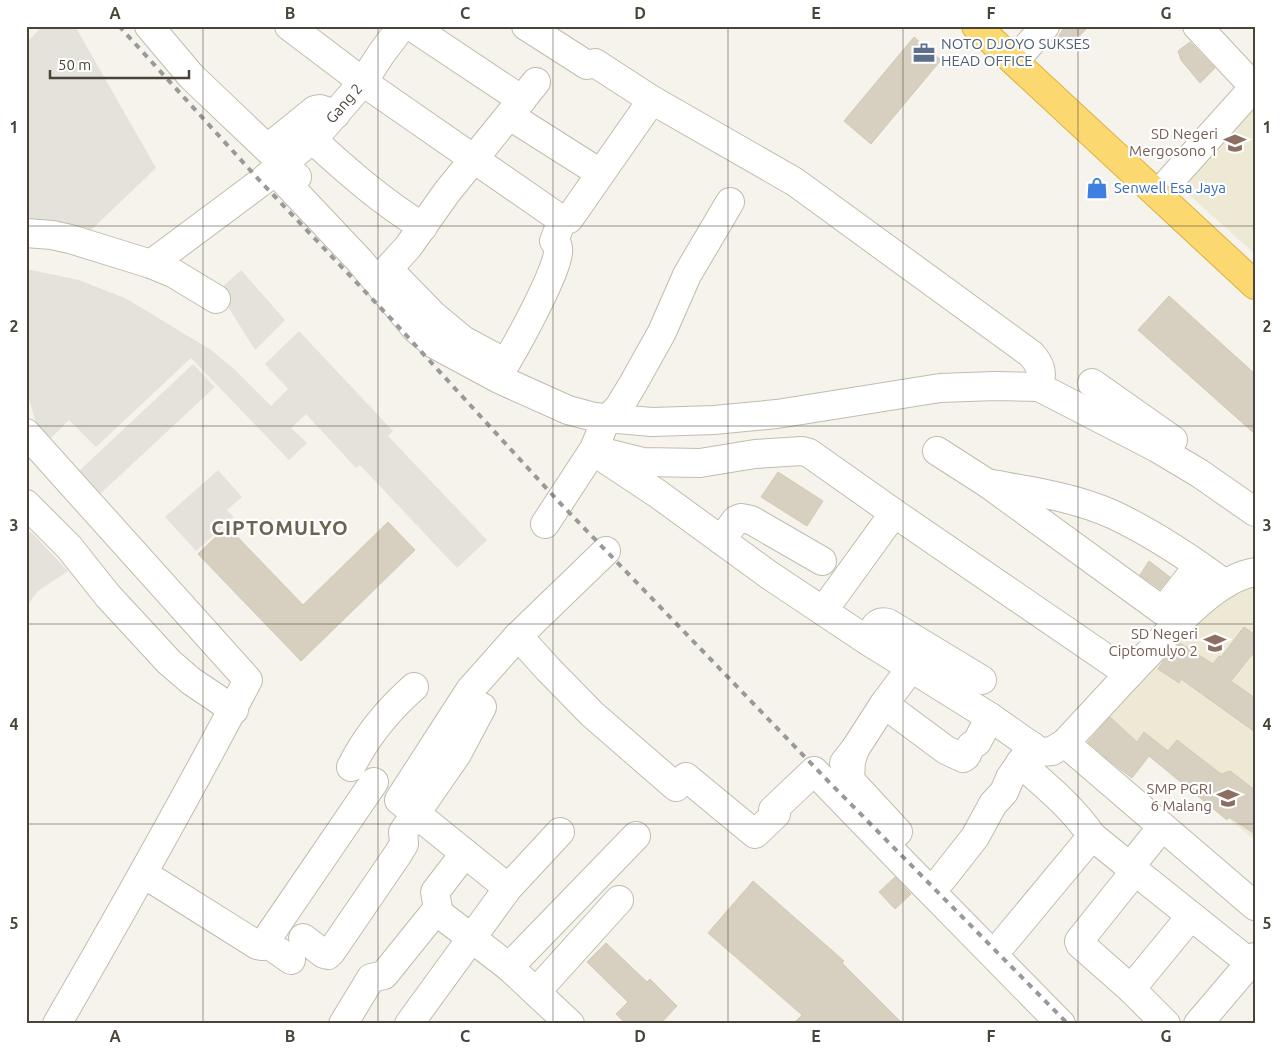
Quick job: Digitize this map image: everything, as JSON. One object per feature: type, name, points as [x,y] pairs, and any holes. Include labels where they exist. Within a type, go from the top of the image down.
[{"type":"highway","points":[[976,26],[1255,285]]},
{"type":"street","points":[[150,26],[191,76],[275,161],[416,329],[434,344],[499,379],[568,410],[594,418],[607,419],[652,422],[714,420],[777,414],[940,388],[1039,387],[1157,448],[1199,473],[1255,512]]},
{"type":"street","points":[[289,26],[363,82],[562,220],[568,219],[652,100]]},
{"type":"street","name":"Gang 2","points":[[275,161],[312,139],[336,114],[363,82],[402,26]]},
{"type":"street","points":[[411,26],[522,99],[600,173]]},
{"type":"street","points":[[526,26],[587,65],[595,64],[652,100],[796,182],[1031,354],[1040,367],[1042,375],[1039,387]]},
{"type":"street","points":[[1015,62],[1045,26]]},
{"type":"street","points":[[1158,194],[1254,87],[1197,26]]},
{"type":"street","points":[[388,269],[408,247],[447,192],[522,99]]},
{"type":"street","points":[[151,264],[261,182],[275,161],[316,110],[320,108],[336,114]]},
{"type":"street","points":[[312,139],[352,176],[400,213],[423,227]]},
{"type":"street","points":[[275,161],[336,214],[433,315],[463,340],[506,363],[540,301],[554,267],[559,250],[554,242],[562,220]]},
{"type":"street","points":[[546,524],[594,450],[607,419],[619,407],[653,349],[687,275],[730,202]]},
{"type":"street","points":[[26,233],[70,239],[151,264],[173,273],[216,299]]},
{"type":"street","points":[[1092,383],[1198,457],[1255,504]]},
{"type":"street","points":[[26,433],[248,680],[234,710],[144,874],[57,1024]]},
{"type":"street","points":[[594,450],[643,462],[700,463],[755,454],[802,451],[809,453],[894,514],[1129,674]]},
{"type":"street","points":[[594,450],[769,575],[990,717],[1026,755],[1092,836],[1191,916],[1252,960],[1198,1024]]},
{"type":"street","points":[[937,451],[987,483],[1163,611],[1199,565]]},
{"type":"street","points":[[987,483],[1059,497],[1112,514],[1167,543],[1226,584]]},
{"type":"street","points":[[26,504],[69,547],[108,596],[169,662],[191,681],[234,710]]},
{"type":"street","points":[[823,611],[894,514]]},
{"type":"street","points":[[721,540],[736,520],[745,518],[822,561]]},
{"type":"street","points":[[508,888],[399,800],[470,690],[518,636],[606,551]]},
{"type":"street","points":[[942,879],[975,837],[993,804],[1004,792],[1010,778],[1026,755],[1046,752],[1058,748],[1065,743],[1192,608],[1226,584],[1255,572]]},
{"type":"street","points":[[868,640],[878,622],[888,623],[982,680]]},
{"type":"street","points":[[518,636],[592,714],[676,787],[686,777],[755,834],[814,771],[1061,1024]]},
{"type":"street","points":[[827,784],[855,749],[884,704],[911,668]]},
{"type":"street","points":[[351,766],[359,750],[385,717],[401,698],[414,687]]},
{"type":"street","points":[[884,704],[946,750],[963,758],[971,746],[977,742],[990,717]]},
{"type":"street","points":[[265,942],[328,955],[331,952],[401,849],[404,844],[403,832],[457,754],[482,707]]},
{"type":"street","points":[[1065,743],[1255,906]]},
{"type":"street","points":[[855,749],[851,761],[850,780],[942,879],[1082,1024]]},
{"type":"street","points":[[144,874],[257,945],[262,946],[374,782]]},
{"type":"street","points":[[1162,827],[1137,858],[1135,871],[1079,940],[1080,944],[1131,989],[1166,1024]]},
{"type":"street","points":[[409,1024],[508,888],[560,832]]},
{"type":"street","points":[[509,968],[636,836]]},
{"type":"street","points":[[1004,942],[1092,836]]},
{"type":"street","points":[[343,1024],[371,978],[384,975],[436,911],[438,908],[436,892],[465,853]]},
{"type":"street","points":[[536,992],[619,900]]},
{"type":"street","points":[[436,911],[509,968],[570,1024]]},
{"type":"street","points":[[1131,989],[1191,916]]},
{"type":"shaded area","points":[[43,26],[75,26],[156,168],[89,232],[26,222],[26,43]]},
{"type":"shaded area","name":"SD Negeri Mergosono 1","points":[[1255,101],[1255,254],[1178,185]]},
{"type":"shaded area","points":[[26,269],[79,280],[127,299],[211,350],[234,369],[271,406],[288,389],[265,364],[299,331],[393,431],[388,436],[487,540],[457,568],[360,465],[356,468],[306,414],[291,428],[307,443],[289,460],[191,358],[96,447],[69,420],[48,441],[36,423],[26,389]]},
{"type":"shaded area","points":[[241,270],[285,320],[255,350],[218,291]]},
{"type":"shaded area","points":[[193,364],[215,387],[99,495],[78,472]]},
{"type":"shaded area","points":[[218,470],[242,497],[227,510],[234,517],[196,551],[165,517]]},
{"type":"shaded area","points":[[31,532],[68,571],[38,591],[26,607],[26,536]]},
{"type":"shaded area","points":[[1255,579],[1255,840],[1103,717],[1235,582]]},
{"type":"building","points":[[1065,26],[1089,26],[1069,47],[1058,37]]},
{"type":"building","points":[[914,37],[941,60],[871,144],[844,121]]},
{"type":"building","points":[[1190,42],[1215,68],[1200,83],[1181,60],[1178,51]]},
{"type":"building","points":[[1169,296],[1255,374],[1255,434],[1138,330]]},
{"type":"building","points":[[778,472],[823,501],[807,526],[761,497]]},
{"type":"building","points":[[388,522],[415,550],[301,661],[198,554],[227,526],[303,605]]},
{"type":"building","points":[[1149,561],[1170,577],[1160,589],[1140,575]]},
{"type":"building","points":[[1244,627],[1255,635],[1255,651],[1231,681],[1255,698],[1255,732],[1181,679],[1179,683],[1158,669],[1180,643],[1213,664],[1219,656],[1221,657]]},
{"type":"building","points":[[1110,717],[1137,742],[1144,732],[1168,751],[1177,740],[1221,774],[1230,771],[1255,790],[1255,834],[1229,817],[1227,820],[1149,756],[1132,778],[1112,763],[1088,742]]},
{"type":"building","points":[[895,877],[911,894],[895,909],[879,892]]},
{"type":"building","points":[[753,881],[844,961],[842,963],[903,1024],[793,1024],[802,1015],[708,933]]},
{"type":"building","points":[[606,943],[647,982],[650,979],[677,1006],[660,1024],[626,1024],[616,1014],[628,1002],[587,962]]},
{"type":"railway","points":[[119,26],[261,182],[395,323],[559,502],[829,782],[1068,1024]]},
{"type":"place","name":"NOTO DJOYO SUKSES HEAD OFFICE","points":[[924,53]]},
{"type":"place","name":"SD Negeri Mergosono 1","points":[[1235,143]]},
{"type":"place","name":"Senwell Esa Jaya","points":[[1097,188]]},
{"type":"place","name":"SD Negeri Ciptomulyo 2","points":[[1215,643]]},
{"type":"place","name":"SMP PGRI 6 Malang","points":[[1228,798]]},
{"type":"district","name":"CIPTOMULYO","points":[[280,528]]}]
